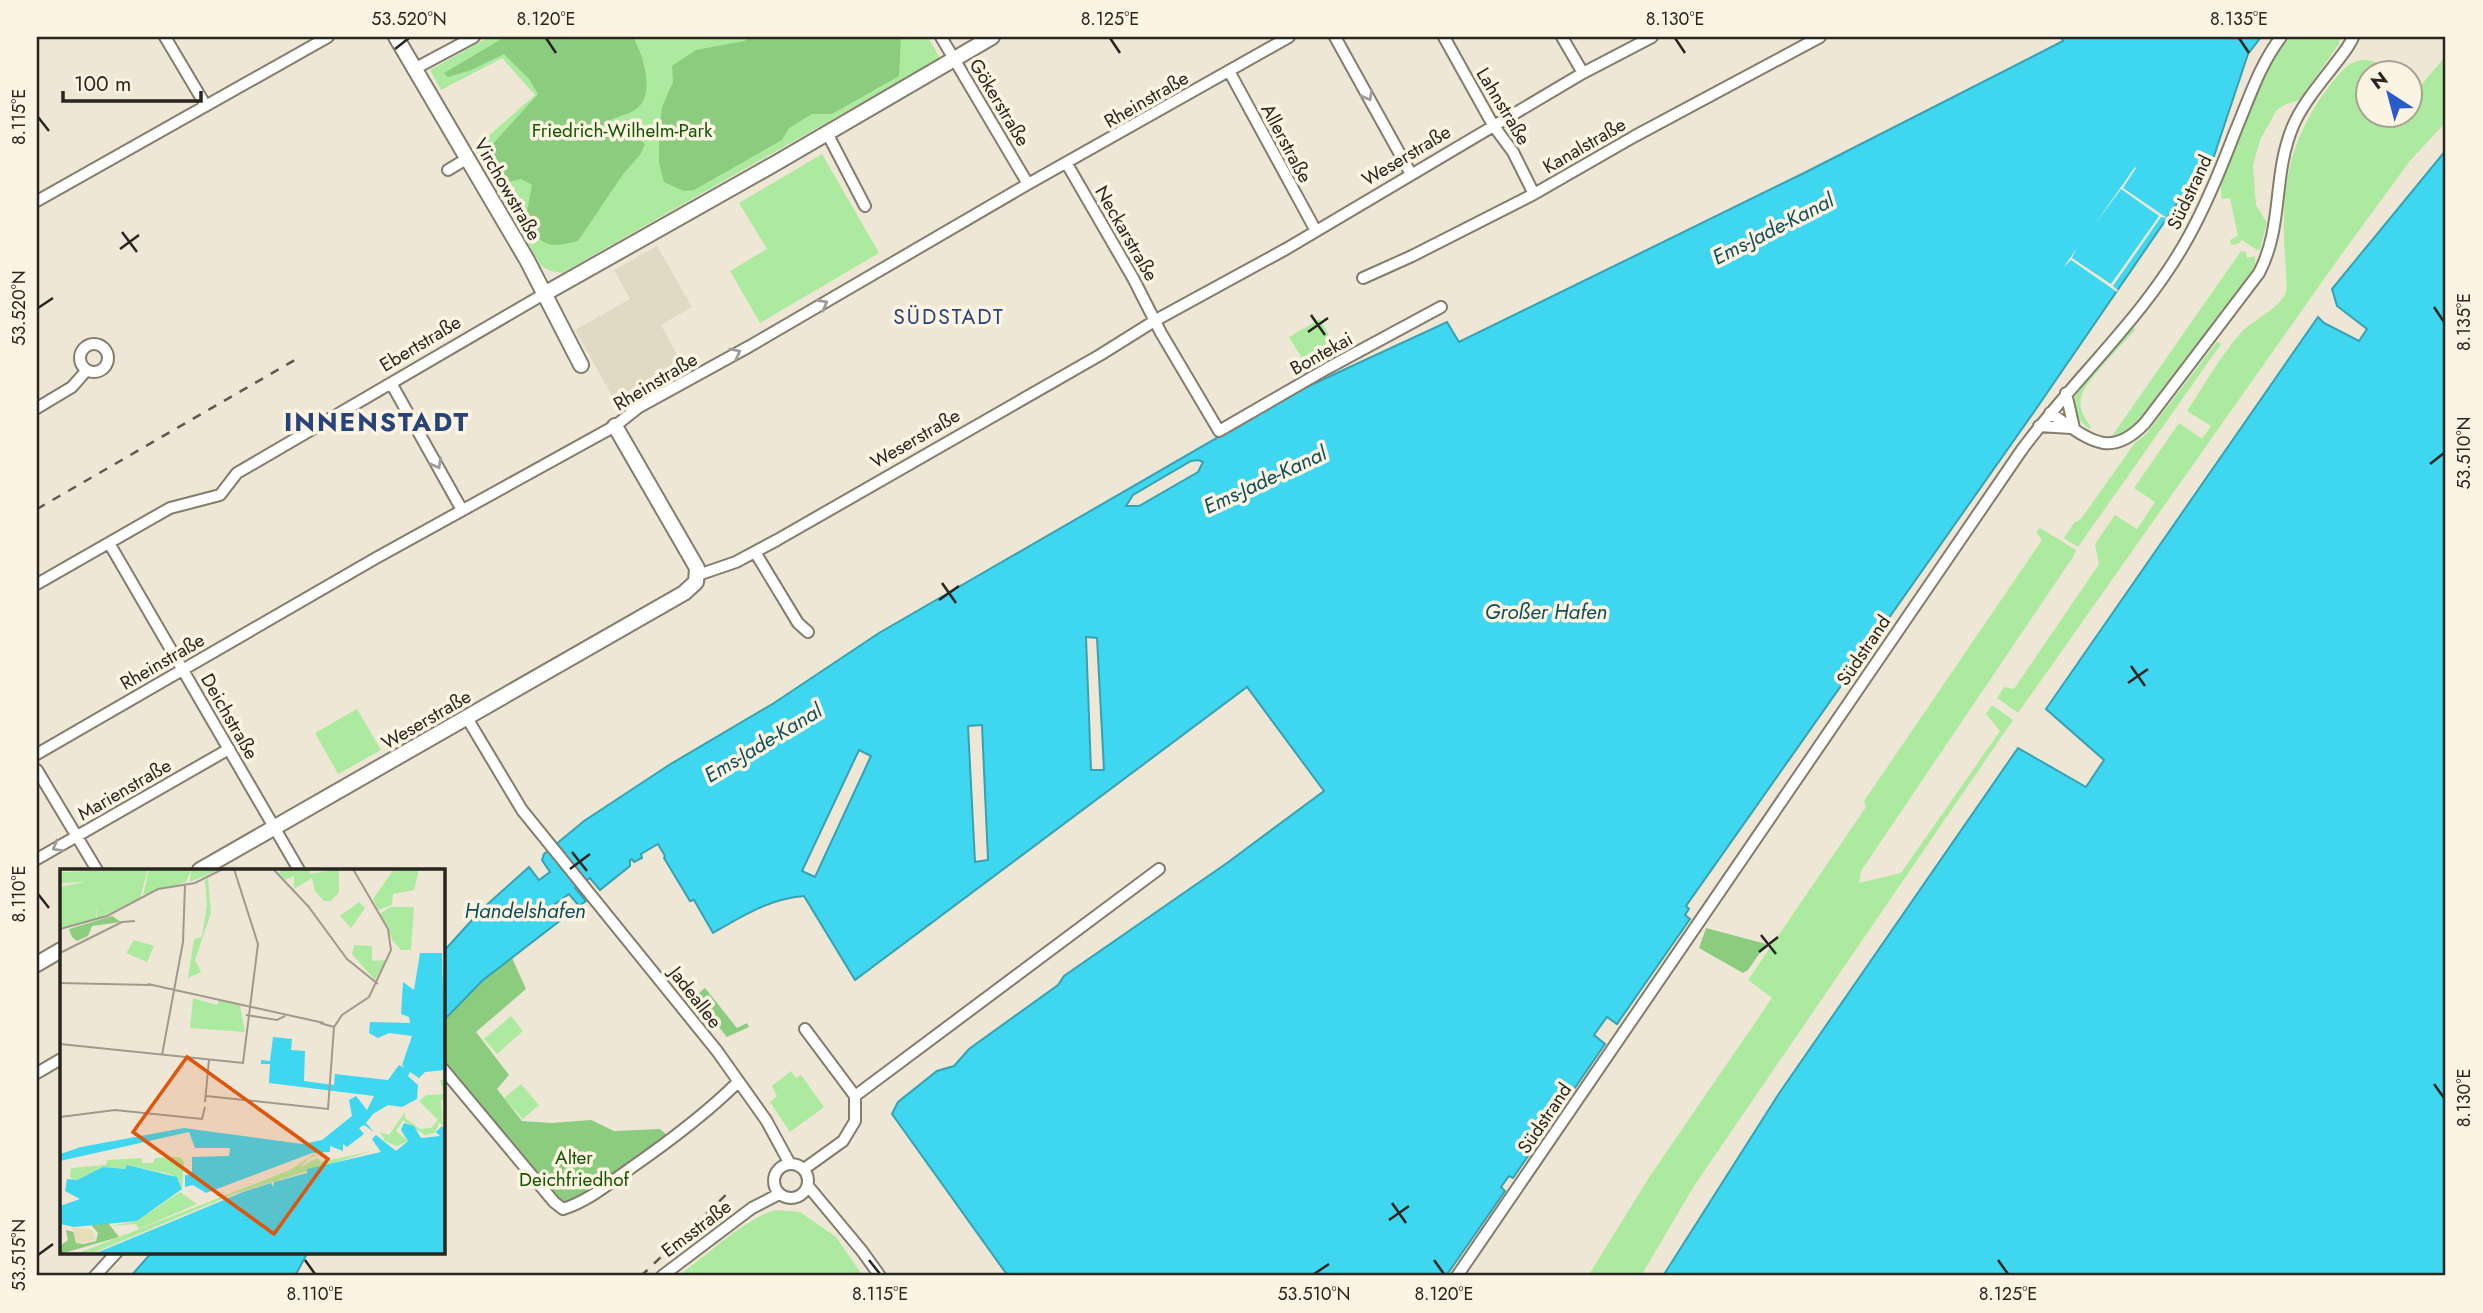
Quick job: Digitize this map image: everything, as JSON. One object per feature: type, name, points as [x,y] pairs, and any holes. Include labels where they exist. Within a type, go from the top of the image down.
[{"type":"street","points":[[165,37],[206,106]]},
{"type":"street","points":[[37,201],[328,37]]},
{"type":"street","name":"Virchowstraße","points":[[396,37],[468,158],[581,365]]},
{"type":"street","points":[[416,68],[474,37]]},
{"type":"street","name":"Gökerstraße","points":[[941,37],[1028,184]]},
{"type":"street","name":"Ebertstraße","points":[[37,584],[176,506],[220,495],[237,473],[544,294],[689,216],[992,37]]},
{"type":"street","name":"Rheinstraße","points":[[37,754],[615,426],[639,407],[1289,37]]},
{"type":"street","points":[[1335,37],[1411,174]]},
{"type":"street","name":"Lahnstraße","points":[[1444,37],[1493,125],[1513,152],[1534,194]]},
{"type":"street","points":[[1562,37],[1583,73]]},
{"type":"street","name":"Weserstraße","points":[[202,869],[684,593],[696,582],[698,575],[720,569],[755,552],[1100,355],[1156,320],[1238,277],[1583,73],[1651,37]]},
{"type":"street","name":"Kanalstraße","points":[[1363,278],[1534,194],[1635,136],[1820,37]]},
{"type":"street","name":"Südstrand","points":[[1457,1276],[2039,426],[2133,319],[2174,260],[2210,192],[2260,68],[2281,37]]},
{"type":"street","points":[[2050,412],[2102,444],[2119,443],[2134,435],[2245,294],[2269,253],[2274,232],[2280,164],[2294,124],[2353,37]]},
{"type":"street","name":"Allerstraße","points":[[1229,71],[1315,231]]},
{"type":"street","points":[[827,133],[865,206]]},
{"type":"street","points":[[448,170],[468,158]]},
{"type":"street","name":"Neckarstraße","points":[[1067,164],[1219,431]]},
{"type":"street","name":"Bontekai","points":[[1219,431],[1441,307]]},
{"type":"street","points":[[37,408],[72,387],[86,371]]},
{"type":"street","points":[[391,383],[463,510]]},
{"type":"street","points":[[2066,393],[2074,428]]},
{"type":"street","points":[[615,426],[698,575]]},
{"type":"street","points":[[2039,426],[2074,428]]},
{"type":"street","name":"Deichstraße","points":[[109,543],[298,869]]},
{"type":"street","points":[[755,552],[798,623],[808,632]]},
{"type":"street","name":"Jadeallee","points":[[467,718],[523,810],[688,1013],[765,1120],[785,1166]]},
{"type":"street","name":"Marienstraße","points":[[37,859],[229,749]]},
{"type":"street","points":[[37,770],[96,869]]},
{"type":"street","points":[[855,1096],[1159,869]]},
{"type":"street","points":[[37,964],[60,951]]},
{"type":"street","points":[[805,1029],[855,1096],[855,1121],[843,1141],[804,1169],[785,1166],[775,1175],[777,1189],[789,1198],[800,1196],[824,1208]]},
{"type":"street","points":[[37,1073],[60,1060]]},
{"type":"street","points":[[444,1070],[554,1202],[563,1209],[581,1203],[660,1148],[738,1082]]},
{"type":"street","points":[[804,1169],[808,1186],[880,1276]]},
{"type":"street","points":[[800,1196],[808,1186]]},
{"type":"street","name":"Emsstraße","points":[[662,1276],[777,1189]]},
{"type":"street","points":[[95,1276],[115,1254]]},
{"type":"shaded area","points":[[657,246],[692,307],[661,325],[685,370],[622,407],[618,406],[575,330],[630,299],[614,270]]},
{"type":"green space","name":"Friedrich-Wilhelm-Park","points":[[489,37],[928,37],[940,58],[562,273],[541,266],[475,148],[535,95],[502,58],[441,90],[430,70]]},
{"type":"green space","points":[[505,37],[633,37],[641,53],[646,74],[642,103],[632,112],[606,123],[603,127],[605,136],[635,137],[645,144],[640,155],[623,174],[578,241],[553,245],[542,241],[525,222],[532,185],[521,179],[509,182],[497,172],[491,158],[490,147],[538,94],[529,79],[504,54],[471,70],[448,77],[444,73]]},
{"type":"green space","points":[[751,37],[901,37],[899,76],[832,114],[812,114],[789,128],[782,140],[694,190],[684,191],[664,182],[659,163],[659,134],[662,107],[673,82],[672,66],[696,50],[744,41]]},
{"type":"green space","points":[[2291,37],[2340,37],[2339,44],[2299,100],[2276,111],[2260,140],[2253,165],[2256,205],[2267,223],[2260,249],[2257,250],[2242,240],[2231,245],[2230,240],[2238,236],[2230,198],[2222,199],[2220,184],[2241,126],[2267,69]]},
{"type":"green space","points":[[2446,56],[2446,122],[2409,162],[2336,262],[2018,713],[1997,698],[2004,687],[2014,689],[2099,564],[2095,544],[2115,515],[2137,529],[2155,502],[2134,488],[2179,423],[2202,439],[2211,426],[2187,411],[2239,335],[2278,304],[2286,292],[2284,217],[2288,176],[2299,138],[2318,102],[2339,74],[2354,62],[2354,130],[2424,130],[2424,82]]},
{"type":"green space","points":[[822,154],[879,253],[760,323],[730,271],[767,249],[739,203]]},
{"type":"green space","points":[[2241,251],[2246,252],[2247,258],[2255,256],[2255,266],[2244,284],[2137,423],[2122,434],[2112,436]]},
{"type":"green space","points":[[1320,319],[1333,343],[1303,360],[1289,337]]},
{"type":"green space","points":[[2133,328],[2136,329],[2097,372],[2081,397],[2081,409],[2090,429],[2076,414],[2076,395],[2099,364]]},
{"type":"green space","points":[[2217,342],[2221,344],[2078,547],[2064,538],[2074,523],[2081,519],[2134,444],[2147,433]]},
{"type":"green space","points":[[2040,528],[2076,550],[2073,557],[1861,871],[1859,883],[1901,873],[2000,731],[1986,714],[1992,705],[2013,720],[1694,1186],[1641,1276],[1588,1276],[1650,1176],[1772,998],[1748,980],[1866,807],[1864,801],[2042,540],[2036,532]]},
{"type":"green space","points":[[357,709],[381,750],[338,774],[315,733]]},
{"type":"green space","points":[[1706,928],[1766,944],[1743,973],[1699,948]]},
{"type":"green space","name":"Alter Deichfriedhof","points":[[512,958],[526,989],[476,1032],[509,1075],[497,1089],[522,1121],[551,1123],[591,1120],[614,1131],[660,1129],[667,1135],[581,1201],[565,1206],[555,1199],[444,1060],[444,1021],[483,980]]},
{"type":"green space","points":[[705,988],[737,1028],[747,1023],[749,1027],[727,1037],[694,997]]},
{"type":"green space","points":[[511,1016],[523,1031],[497,1054],[484,1039]]},
{"type":"green space","points":[[791,1071],[796,1078],[801,1075],[824,1107],[790,1132],[770,1102],[777,1096],[772,1086]]},
{"type":"green space","points":[[521,1084],[539,1105],[523,1119],[504,1098]]},
{"type":"green space","points":[[777,1210],[800,1212],[836,1237],[863,1276],[678,1276],[741,1228],[766,1213]]},
{"type":"water","name":"Großer Hafen","points":[[2061,37],[2261,37],[2248,54],[2211,165],[2204,165],[2200,170],[2036,409],[1686,906],[1689,909],[1685,915],[1690,919],[1617,1024],[1607,1017],[1594,1035],[1605,1044],[1513,1178],[1509,1176],[1501,1187],[1505,1191],[1446,1276],[1008,1276],[892,1114],[898,1102],[937,1071],[954,1066],[969,1049],[1058,985],[1064,976],[1227,863],[1324,791],[1247,687],[855,980],[804,896],[767,905],[713,933],[694,900],[690,901],[658,844],[641,854],[642,858],[634,862],[630,860],[630,866],[600,890],[590,878],[575,888],[586,901],[579,906],[569,894],[555,904],[566,916],[483,980],[444,1020],[444,951],[482,909],[529,867],[539,880],[550,872],[542,860],[544,854],[584,821],[669,765],[774,703],[879,633],[1298,391],[1447,322],[1459,342],[1806,172],[2063,41]],"holes":[[[1191,461],[1203,462],[1198,472],[1139,506],[1126,506],[1133,495]],[[1086,637],[1097,638],[1104,770],[1091,770]],[[982,725],[988,860],[975,862],[968,726]],[[859,750],[871,756],[815,877],[802,871]]]},
{"type":"water","points":[[2446,150],[2446,1276],[1663,1276],[1778,1095],[2018,748],[2086,787],[2104,760],[2046,709],[2318,317],[2324,323],[2359,341],[2367,329],[2337,306],[2332,289]]},
{"type":"water","points":[[150,1254],[307,1254],[295,1276],[131,1276]]},
{"type":"pier","points":[[2135,167],[2123,188],[2167,218],[2161,217],[2113,286],[2117,292],[2071,260],[2064,267],[2076,249],[2072,258],[2111,284],[2159,216],[2121,189],[2093,227]]},
{"type":"railway","points":[[37,509],[300,357]]},
{"type":"railway","points":[[641,1276],[729,1192]]},
{"type":"district","name":"SÜDSTADT","points":[[949,317]]},
{"type":"district","name":"INNENSTADT","points":[[377,422]]},
{"type":"water label","name":"Ems-Jade-Kanal","points":[[1773,229]]},
{"type":"water label","name":"Ems-Jade-Kanal","points":[[1265,480]]},
{"type":"water label","name":"Ems-Jade-Kanal","points":[[763,743]]},
{"type":"water label","name":"Handelshafen","points":[[525,911]]}]
